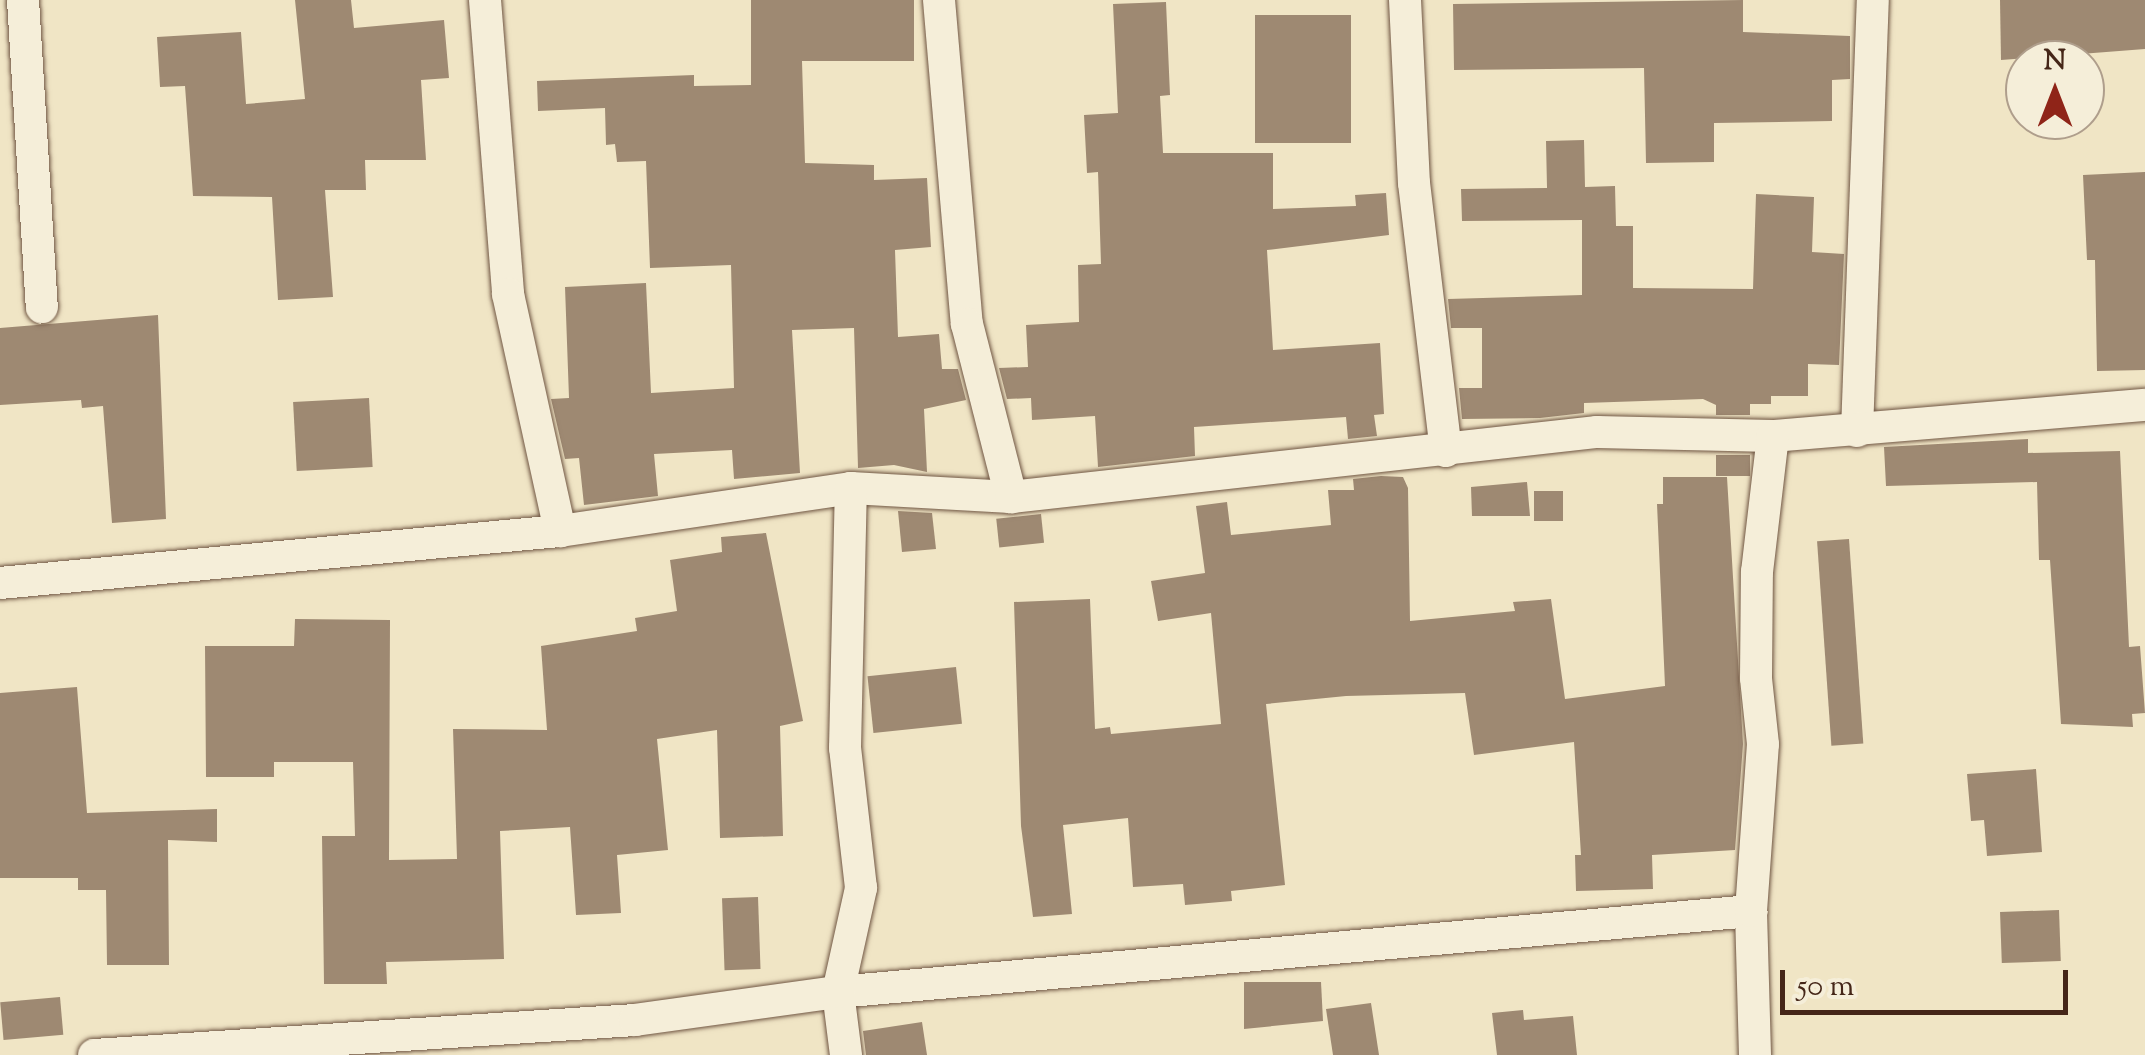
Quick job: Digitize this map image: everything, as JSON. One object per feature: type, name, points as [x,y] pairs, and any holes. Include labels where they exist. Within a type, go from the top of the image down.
[{"type":"street","points":[[23,0],[42,307]]},
{"type":"street","points":[[485,0],[508,294],[560,531]]},
{"type":"street","points":[[939,0],[968,324],[1011,496]]},
{"type":"street","points":[[1405,0],[1414,182],[1446,451]]},
{"type":"street","points":[[1857,430],[1874,0]]},
{"type":"street","points":[[0,582],[560,531],[851,488],[1011,496],[1597,432],[1773,436],[2145,405]]},
{"type":"street","points":[[1755,1055],[1751,911],[1763,744],[1756,678],[1757,572],[1773,436]]},
{"type":"street","points":[[846,1055],[838,992],[862,888],[845,748],[851,488]]},
{"type":"street","points":[[94,1055],[635,1020],[838,992],[1751,911]]},
{"type":"building","points":[[295,0],[351,0],[354,28],[444,20],[449,78],[421,80],[426,160],[365,160],[366,190],[325,190],[333,297],[278,300],[272,197],[193,196],[185,86],[160,87],[157,37],[241,32],[246,104],[305,99]]},
{"type":"building","points":[[751,0],[914,0],[914,61],[802,61],[805,163],[874,165],[874,180],[927,178],[931,247],[895,250],[898,337],[939,334],[942,369],[958,369],[966,400],[924,409],[927,472],[894,465],[858,468],[854,328],[792,330],[800,473],[734,479],[732,450],[654,454],[658,496],[584,505],[579,458],[565,459],[551,399],[569,398],[565,287],[646,283],[651,393],[734,388],[731,265],[650,268],[646,161],[617,162],[615,144],[606,145],[605,108],[538,111],[537,81],[694,75],[694,86],[751,85]]},
{"type":"building","points":[[1743,0],[1743,32],[1850,36],[1850,79],[1832,80],[1832,121],[1714,123],[1714,162],[1646,163],[1644,68],[1454,70],[1453,4]]},
{"type":"building","points":[[2000,0],[2145,0],[2145,49],[2105,52],[2105,40],[2005,40],[2005,60],[2001,60]]},
{"type":"building","points":[[1166,2],[1170,95],[1160,96],[1163,153],[1273,153],[1273,209],[1356,206],[1355,195],[1386,193],[1389,235],[1267,250],[1273,350],[1380,343],[1384,414],[1374,415],[1377,436],[1348,439],[1346,417],[1194,427],[1195,456],[1098,467],[1095,416],[1032,420],[1031,398],[1007,399],[999,368],[1028,367],[1026,325],[1079,322],[1078,265],[1101,264],[1098,172],[1087,173],[1084,115],[1118,113],[1113,4]]},
{"type":"building","points":[[1255,15],[1351,15],[1351,143],[1255,143]]},
{"type":"building","points":[[1584,140],[1585,187],[1615,186],[1616,226],[1633,226],[1633,288],[1753,289],[1756,194],[1814,197],[1812,252],[1844,254],[1839,365],[1808,364],[1808,396],[1771,396],[1771,404],[1750,404],[1750,415],[1716,415],[1716,405],[1703,399],[1584,403],[1584,413],[1462,419],[1459,388],[1482,388],[1482,328],[1451,328],[1448,299],[1582,295],[1582,220],[1462,221],[1461,189],[1547,188],[1546,141]]},
{"type":"building","points":[[2145,172],[2145,370],[2097,371],[2095,260],[2087,260],[2083,175]]},
{"type":"building","points":[[158,315],[166,519],[112,523],[103,406],[82,408],[81,400],[0,405],[0,328]]},
{"type":"building","points":[[369,398],[373,467],[297,471],[293,402]]},
{"type":"building","points":[[2028,439],[2028,453],[2120,451],[2129,647],[2140,646],[2145,713],[2132,714],[2133,727],[2061,724],[2050,560],[2039,560],[2037,482],[1886,486],[1884,447]]},
{"type":"building","points":[[1716,455],[1750,455],[1750,476],[1716,476]]},
{"type":"building","points":[[1403,477],[1408,488],[1410,621],[1515,611],[1513,602],[1551,599],[1565,699],[1665,686],[1657,504],[1663,504],[1663,477],[1727,477],[1743,744],[1735,850],[1652,855],[1653,889],[1576,891],[1575,855],[1581,855],[1574,742],[1474,755],[1465,693],[1346,696],[1266,704],[1285,885],[1231,891],[1232,901],[1185,905],[1183,884],[1133,887],[1128,818],[1063,825],[1072,914],[1033,917],[1021,826],[1014,602],[1090,599],[1095,729],[1110,727],[1111,734],[1221,724],[1211,613],[1158,621],[1151,581],[1205,573],[1196,506],[1227,502],[1231,535],[1331,525],[1328,490],[1354,490],[1353,479]]},
{"type":"building","points":[[1527,482],[1530,516],[1472,516],[1471,487]]},
{"type":"building","points":[[1534,491],[1563,491],[1563,521],[1534,521]]},
{"type":"building","points":[[898,511],[932,513],[936,549],[902,552]]},
{"type":"building","points":[[1041,514],[1044,543],[999,548],[996,519]]},
{"type":"building","points":[[766,533],[803,721],[780,726],[783,836],[720,838],[717,730],[657,739],[668,850],[617,855],[621,913],[576,915],[570,827],[500,831],[504,959],[386,962],[387,984],[324,984],[322,836],[355,836],[353,762],[274,762],[274,777],[206,777],[205,646],[294,646],[295,619],[390,620],[389,860],[457,859],[453,729],[547,730],[541,646],[637,631],[635,618],[677,611],[670,560],[722,552],[721,537]]},
{"type":"building","points":[[1849,539],[1863,744],[1831,746],[1817,541]]},
{"type":"building","points":[[956,667],[962,724],[873,733],[867,676]]},
{"type":"building","points":[[77,687],[87,813],[217,809],[217,842],[168,840],[169,965],[107,965],[106,890],[78,890],[78,878],[0,878],[0,693]]},
{"type":"building","points":[[2036,769],[2042,852],[1987,856],[1984,820],[1971,821],[1967,774]]},
{"type":"building","points":[[758,897],[761,969],[725,970],[722,898]]},
{"type":"building","points":[[2059,910],[2061,961],[2002,963],[2000,912]]},
{"type":"building","points":[[1244,982],[1321,982],[1323,1021],[1244,1029]]},
{"type":"building","points":[[60,997],[63,1035],[4,1040],[0,1002]]},
{"type":"building","points":[[1371,1003],[1379,1055],[1333,1055],[1326,1009]]},
{"type":"building","points":[[1523,1010],[1524,1020],[1573,1016],[1577,1055],[1497,1055],[1492,1013]]},
{"type":"building","points":[[922,1022],[927,1055],[866,1055],[863,1031]]}]
